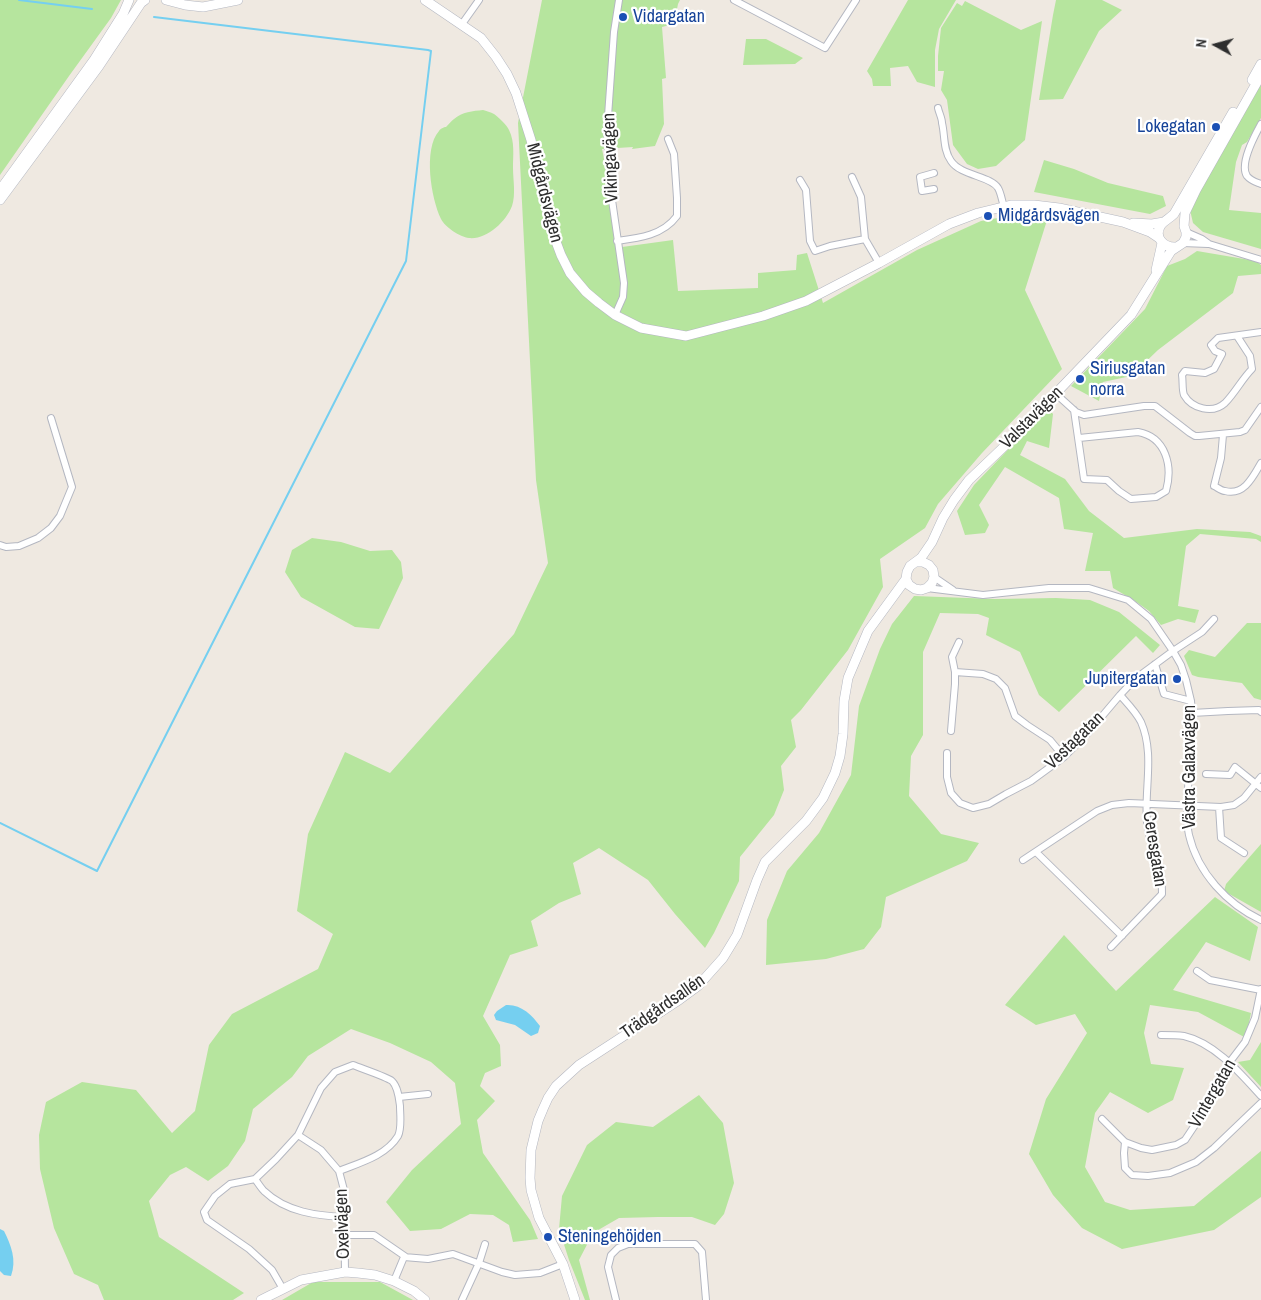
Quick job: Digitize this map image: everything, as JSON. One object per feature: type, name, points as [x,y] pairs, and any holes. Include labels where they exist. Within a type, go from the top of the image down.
[{"type":"street","points":[[0,190],[94,60],[123,14],[129,0]]},
{"type":"street","points":[[0,200],[145,0]]},
{"type":"street","points":[[166,0],[203,7],[238,0]]},
{"type":"street","points":[[191,0],[215,4]]},
{"type":"street","name":"Midgårdsvägen","points":[[425,0],[481,38],[508,74],[531,140],[552,231],[570,273],[586,292],[599,303],[616,315],[641,328],[686,336],[763,316],[806,301],[879,264],[949,224],[978,213],[1011,205],[1059,208],[1123,222],[1150,232],[1160,241]]},
{"type":"street","points":[[462,24],[479,0]]},
{"type":"street","name":"Vikingavägen","points":[[616,315],[623,298],[624,283],[611,193],[608,130],[614,32],[619,0]]},
{"type":"street","points":[[734,0],[825,48],[856,0]]},
{"type":"street","name":"Valstavägen","points":[[1155,275],[1160,227],[1174,214],[1261,64]]},
{"type":"street","name":"Valstavägen","points":[[906,579],[910,566],[921,558],[932,542],[950,506],[969,480],[1012,439],[1131,315],[1171,251],[1186,238],[1185,213],[1261,75]]},
{"type":"street","points":[[938,108],[946,151],[951,161],[961,170],[998,186],[1004,207]]},
{"type":"street","points":[[1261,124],[1249,150],[1245,166],[1248,177],[1252,181],[1261,184]]},
{"type":"street","points":[[617,241],[640,238],[666,228],[677,216],[674,154],[668,139]]},
{"type":"street","points":[[934,173],[920,177],[922,191],[934,189]]},
{"type":"street","points":[[852,177],[861,198],[865,239],[879,264]]},
{"type":"street","points":[[800,180],[806,190],[810,241],[816,251],[830,246],[865,239]]},
{"type":"street","points":[[1166,221],[1175,220],[1180,222],[1185,229],[1209,244],[1261,260]]},
{"type":"street","name":"Midgårdsvägen","points":[[1123,222],[1152,224],[1166,221]]},
{"type":"street","points":[[1160,241],[1167,246],[1209,244]]},
{"type":"street","points":[[1237,336],[1250,356],[1252,369],[1225,402],[1217,408],[1204,409],[1192,404],[1184,394],[1182,375],[1185,371],[1206,373],[1214,369],[1222,354],[1215,351],[1211,345],[1218,338],[1261,332]]},
{"type":"street","points":[[1056,394],[1074,410],[1084,415],[1155,406],[1196,436],[1245,430],[1261,407]]},
{"type":"street","points":[[1074,410],[1084,479],[1108,480],[1131,499],[1156,497],[1166,490],[1169,480],[1168,463],[1163,447],[1147,434],[1138,432],[1079,438]]},
{"type":"street","points":[[0,545],[6,547],[19,546],[38,538],[51,528],[60,516],[72,487],[50,418]]},
{"type":"street","points":[[1223,434],[1221,458],[1214,486],[1224,491],[1236,491],[1246,486],[1261,463]]},
{"type":"street","name":"Valstavägen","points":[[929,565],[932,542]]},
{"type":"street","points":[[906,579],[914,589],[921,590],[927,588],[932,583],[934,577],[933,570],[923,562],[916,562]]},
{"type":"street","name":"Västra Galaxvägen","points":[[934,577],[956,592]]},
{"type":"street","name":"Trädgårdsallén","points":[[575,1300],[563,1264],[539,1218],[530,1178],[531,1150],[535,1131],[548,1098],[556,1086],[579,1065],[698,986],[723,958],[737,935],[756,880],[765,862],[806,821],[823,798],[835,773],[840,756],[844,701],[848,678],[868,631],[906,579]]},
{"type":"street","name":"Västra Galaxvägen","points":[[927,588],[984,595],[1049,588],[1089,588],[1128,600],[1151,619],[1173,651],[1180,665],[1191,701],[1187,806],[1189,834],[1197,859],[1212,883],[1233,902],[1261,920]]},
{"type":"street","name":"Trädgårdsallén","points":[[889,602],[907,590],[914,589]]},
{"type":"street","points":[[1173,651],[1202,632],[1214,619]]},
{"type":"street","points":[[952,731],[955,672],[952,657],[959,642]]},
{"type":"street","name":"Vestagatan","points":[[947,753],[947,777],[951,793],[960,803],[973,808],[989,804],[1031,781],[1064,757],[1136,679],[1173,651]]},
{"type":"street","points":[[1155,664],[1164,694],[1191,701]]},
{"type":"street","points":[[955,672],[982,674],[996,679],[1005,688],[1015,716],[1050,740],[1064,757]]},
{"type":"street","name":"Ceresgatan","points":[[1111,947],[1162,894],[1161,877],[1147,822],[1148,744],[1141,721],[1131,706],[1120,695]]},
{"type":"street","points":[[1192,713],[1228,710],[1259,710],[1261,712]]},
{"type":"street","points":[[1206,774],[1230,775],[1236,767],[1259,786]]},
{"type":"street","points":[[1023,860],[1096,811],[1112,805],[1129,803],[1219,807],[1234,805],[1259,786],[1261,777]]},
{"type":"street","points":[[1219,807],[1221,838],[1244,853]]},
{"type":"street","points":[[1036,852],[1122,936]]},
{"type":"street","points":[[1197,971],[1210,980],[1261,990]]},
{"type":"street","name":"Vintergatan","points":[[1125,1142],[1152,1150],[1176,1145],[1185,1140],[1205,1110],[1213,1090],[1229,1063],[1245,1042],[1255,1018],[1261,990]]},
{"type":"street","points":[[1161,1034],[1185,1036],[1209,1046],[1229,1063],[1261,1096]]},
{"type":"street","points":[[283,1289],[272,1270],[249,1249],[207,1220],[204,1212],[215,1196],[230,1184],[255,1179],[276,1160],[298,1135],[321,1088],[335,1072],[353,1065],[391,1081],[396,1088],[399,1098],[401,1120],[398,1135],[390,1146],[360,1163],[339,1171]]},
{"type":"street","points":[[399,1098],[428,1094]]},
{"type":"street","points":[[1102,1118],[1125,1142],[1125,1168],[1132,1175],[1148,1176],[1170,1173],[1196,1162],[1214,1148],[1261,1103]]},
{"type":"street","name":"Oxelvägen","points":[[298,1135],[321,1150],[339,1171],[344,1190],[346,1217],[345,1272]]},
{"type":"street","points":[[255,1179],[264,1191],[295,1209],[323,1216],[346,1217]]},
{"type":"street","points":[[346,1234],[374,1235],[406,1258],[428,1259],[453,1254],[502,1272],[515,1274],[540,1273],[563,1264]]},
{"type":"street","points":[[462,1300],[479,1263],[485,1244]]},
{"type":"street","points":[[616,1300],[608,1267],[611,1255],[618,1248],[628,1244],[695,1244],[702,1252],[706,1300]]},
{"type":"street","points":[[394,1281],[404,1258],[406,1258]]},
{"type":"street","points":[[260,1300],[301,1280],[345,1272],[375,1275],[394,1281],[414,1291],[425,1300]]},
{"type":"green space","points":[[0,0],[121,0],[111,18],[0,175]]},
{"type":"green space","points":[[542,0],[680,0],[674,24],[662,27],[666,78],[662,79],[664,124],[655,146],[632,149],[633,147],[602,149],[622,247],[673,240],[678,291],[758,288],[758,273],[796,270],[797,255],[807,253],[823,303],[917,250],[981,221],[1009,216],[1049,214],[1025,290],[1062,369],[982,453],[938,504],[925,528],[880,559],[883,587],[848,650],[791,720],[796,747],[781,766],[784,790],[774,815],[740,857],[739,881],[705,948],[648,880],[599,848],[573,863],[581,894],[559,903],[531,921],[538,946],[510,955],[483,1016],[500,1045],[501,1066],[485,1073],[480,1086],[495,1101],[477,1120],[483,1153],[530,1220],[538,1239],[513,1242],[509,1225],[493,1215],[470,1214],[441,1229],[410,1231],[386,1202],[412,1170],[461,1124],[455,1083],[431,1062],[390,1043],[351,1029],[308,1056],[292,1077],[253,1109],[245,1141],[228,1166],[208,1181],[186,1167],[170,1175],[149,1201],[159,1237],[244,1293],[233,1300],[104,1300],[98,1285],[74,1274],[54,1228],[40,1169],[39,1135],[46,1102],[82,1082],[136,1090],[172,1133],[195,1111],[209,1045],[232,1014],[318,969],[333,934],[297,911],[308,834],[345,752],[390,773],[514,634],[548,563],[536,480],[518,123]]},
{"type":"green space","points":[[908,0],[956,0],[939,29],[935,50],[935,87],[917,82],[908,66],[890,68],[891,86],[873,86],[872,79],[867,71]]},
{"type":"green space","points":[[1056,0],[1102,0],[1122,10],[1099,31],[1063,99],[1039,100],[1053,15]]},
{"type":"green space","points":[[965,1],[1021,30],[1042,21],[1025,140],[996,166],[978,169],[967,164],[953,145],[947,100],[941,90],[944,71],[938,71],[941,28],[957,3],[962,6]]},
{"type":"green space","points":[[746,39],[766,39],[803,58],[795,64],[743,65]]},
{"type":"green space","points":[[1261,79],[1261,118],[1247,142],[1242,145],[1236,162],[1229,210],[1261,213],[1261,249],[1203,232],[1193,223],[1190,210]]},
{"type":"green space","points":[[483,110],[493,113],[498,117],[511,135],[514,197],[509,212],[495,229],[482,236],[469,238],[461,236],[446,225],[437,210],[430,174],[431,149],[434,139],[442,128],[464,113]]},
{"type":"green space","points":[[1044,160],[1074,169],[1108,183],[1163,196],[1166,206],[1150,214],[1034,192]]},
{"type":"green space","points":[[1197,251],[1256,261],[1261,265],[1261,274],[1238,276],[1233,293],[1158,350],[1131,376],[1103,382],[1099,401],[1071,386],[1145,309],[1167,266],[1185,259]]},
{"type":"green space","points":[[1048,408],[1053,414],[1049,448],[1027,441],[1020,455],[1065,479],[1089,511],[1124,538],[1197,529],[1250,532],[1261,536],[1261,542],[1256,539],[1200,534],[1186,546],[1178,606],[1199,610],[1195,623],[1178,619],[1161,625],[1149,611],[1113,588],[1110,571],[1085,571],[1093,533],[1064,529],[1059,498],[1005,467],[979,505],[989,525],[985,533],[965,535],[957,511],[974,485]]},
{"type":"green space","points":[[312,538],[341,542],[370,551],[392,550],[401,562],[403,578],[379,629],[355,627],[301,597],[285,572],[292,550]]},
{"type":"green space","points":[[914,596],[1090,600],[1119,612],[1160,645],[1153,653],[1136,636],[1059,712],[1039,695],[1020,652],[986,635],[989,618],[978,614],[940,613],[923,652],[923,735],[911,756],[909,796],[941,834],[979,843],[967,861],[886,897],[881,927],[864,949],[826,959],[766,965],[767,920],[787,871],[819,833],[851,775],[859,706],[880,649],[892,624]]},
{"type":"green space","points":[[1247,623],[1261,623],[1261,700],[1254,698],[1242,683],[1192,675],[1184,656],[1189,650],[1215,657]]},
{"type":"green space","points":[[1261,844],[1261,912],[1224,891],[1226,884]]},
{"type":"green space","points":[[1215,897],[1258,927],[1250,961],[1206,942],[1173,990],[1251,1013],[1246,1038],[1198,1012],[1150,1005],[1144,1033],[1151,1064],[1184,1068],[1173,1100],[1148,1113],[1110,1092],[1095,1113],[1085,1167],[1105,1202],[1130,1210],[1194,1206],[1261,1151],[1261,1197],[1214,1230],[1122,1249],[1082,1228],[1053,1195],[1029,1154],[1046,1099],[1087,1033],[1075,1014],[1036,1025],[1005,1005],[1064,935],[1116,991]]},
{"type":"green space","points":[[1261,1042],[1261,1087],[1238,1062],[1250,1060]]},
{"type":"green space","points":[[699,1095],[723,1123],[734,1183],[724,1214],[715,1225],[692,1217],[619,1218],[593,1233],[579,1260],[590,1300],[585,1300],[559,1229],[562,1196],[587,1145],[616,1122],[653,1127]]},
{"type":"green space","points":[[313,1282],[380,1282],[413,1300],[282,1300]]},
{"type":"water","points":[[506,1005],[517,1006],[530,1014],[540,1026],[538,1033],[531,1036],[515,1025],[496,1020],[494,1015]]},
{"type":"water","points":[[0,1229],[4,1231],[12,1253],[13,1270],[11,1276],[4,1275],[0,1271]]},
{"type":"waterway","points":[[19,0],[92,9]]},
{"type":"waterway","points":[[0,823],[97,871],[406,261],[431,51],[154,17]]},
{"type":"place","name":"Vidargatan","points":[[623,17]]},
{"type":"place","name":"Lokegatan","points":[[1216,127]]},
{"type":"place","name":"Midgårdsvägen","points":[[988,216]]},
{"type":"place","name":"Siriusgatan norra","points":[[1080,379]]},
{"type":"place","name":"Jupitergatan","points":[[1177,679]]},
{"type":"place","name":"Steningehöjden","points":[[548,1237]]}]
